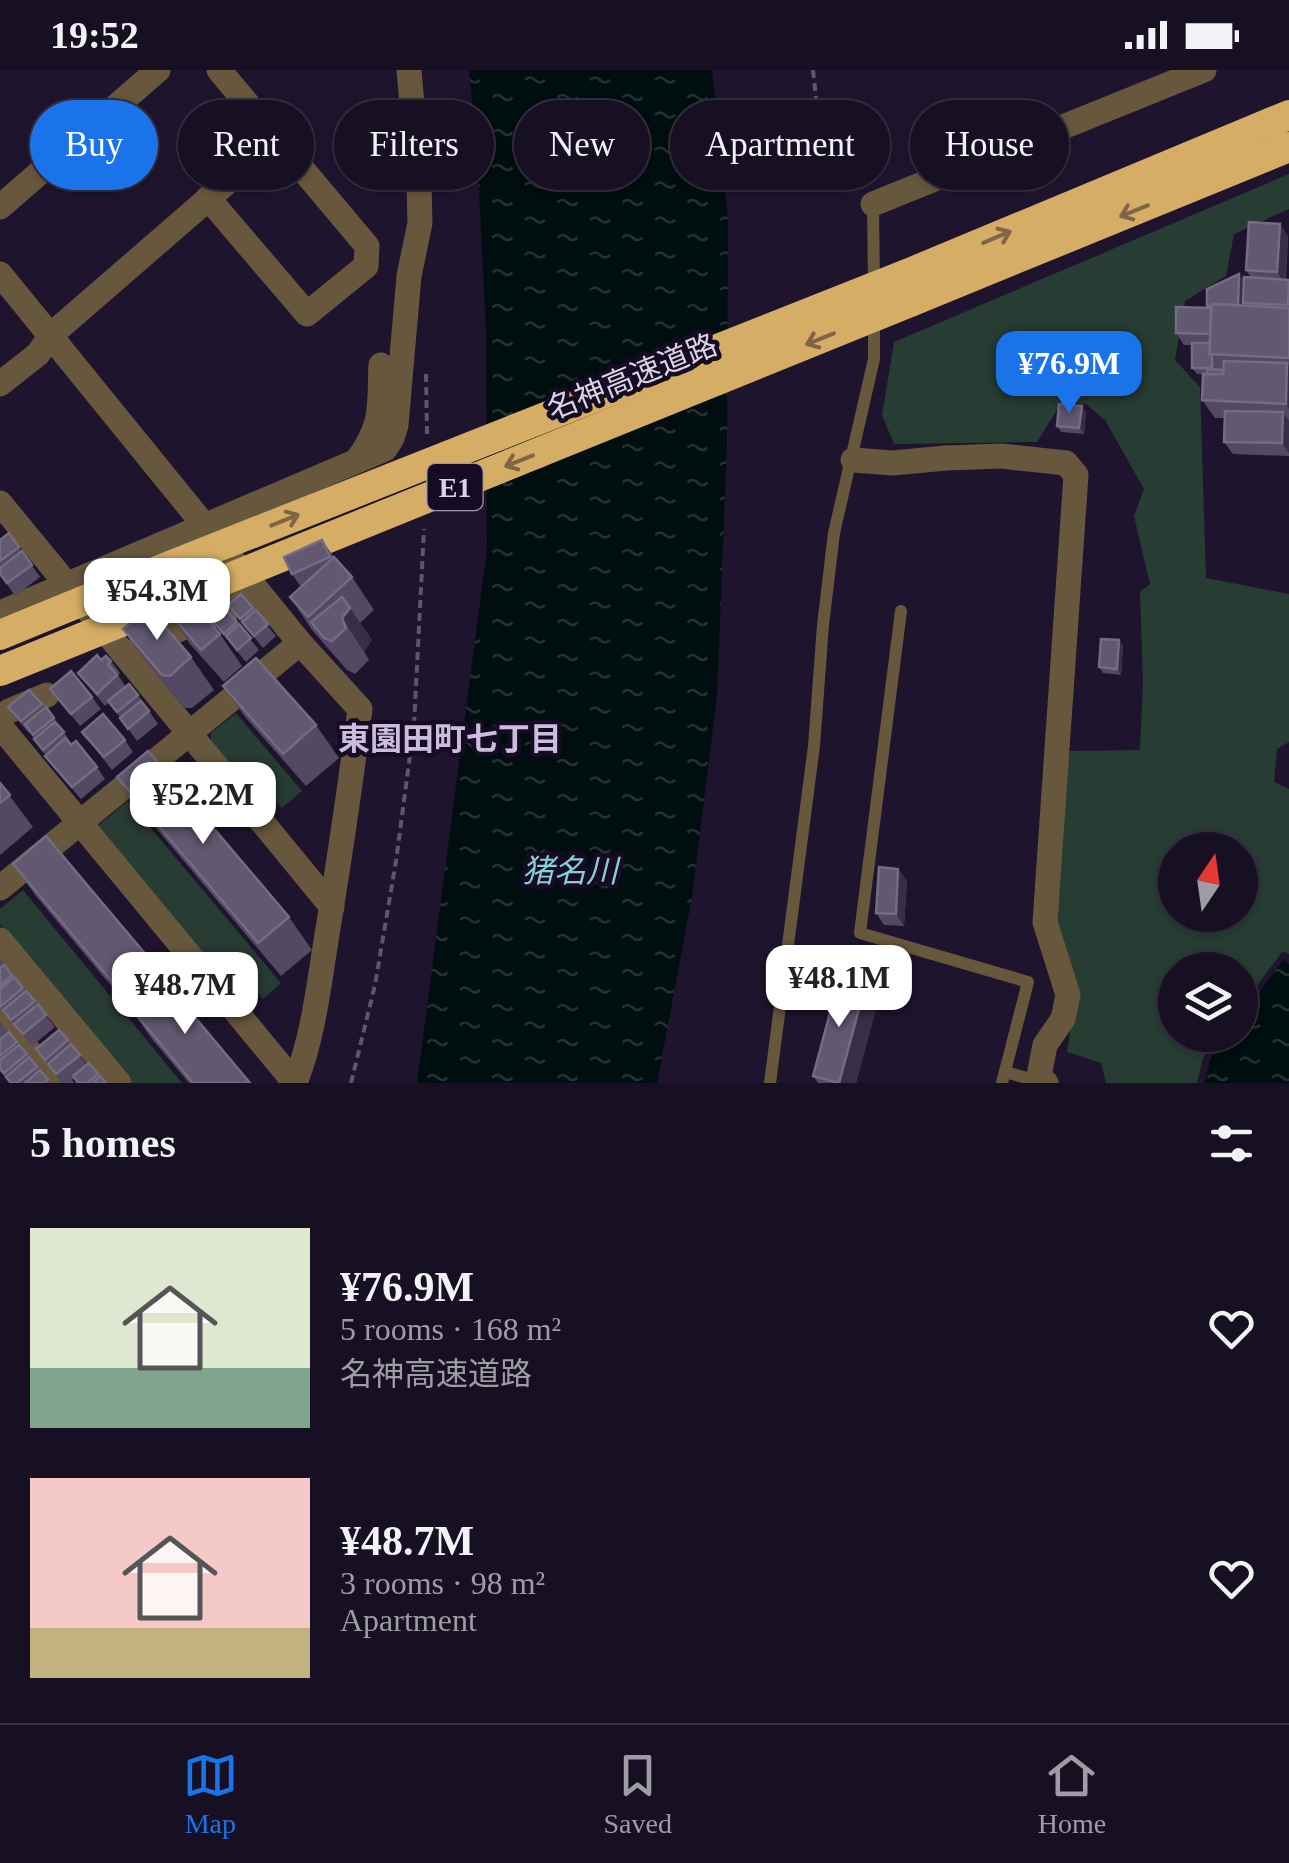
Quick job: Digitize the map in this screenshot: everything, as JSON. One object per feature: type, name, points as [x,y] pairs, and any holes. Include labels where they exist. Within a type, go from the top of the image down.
[{"type":"highway","name":"名神高速道路","points":[[0,671],[909,288],[1289,115]]},
{"type":"highway","name":"名神高速道路","points":[[0,635],[129,582],[1289,148]]},
{"type":"street","points":[[0,206],[158,70]]},
{"type":"street","points":[[219,70],[243,100]]},
{"type":"street","points":[[0,613],[384,450],[396,426],[409,276],[420,223],[409,70]]},
{"type":"street","points":[[874,204],[1204,70]]},
{"type":"street","points":[[208,198],[307,314],[366,266],[367,246],[314,184]]},
{"type":"street","points":[[0,384],[217,190]]},
{"type":"street","points":[[0,274],[300,643],[360,709],[314,1015],[295,1083],[0,726]]},
{"type":"street","points":[[356,463],[379,420],[381,365]]},
{"type":"street","points":[[853,460],[893,463],[1000,456],[1066,463],[1076,475],[1045,922],[1068,995],[1063,1019],[1045,1045],[1042,1082]]},
{"type":"street","points":[[0,503],[332,906]]},
{"type":"street","points":[[122,653],[261,594]]},
{"type":"street","points":[[0,888],[300,643]]},
{"type":"street","points":[[0,716],[47,695]]},
{"type":"street","points":[[0,940],[52,1040],[56,1083]]},
{"type":"street","points":[[0,1017],[102,1062],[119,1083]]},
{"type":"street","points":[[78,1083],[102,1062]]},
{"type":"lane","points":[[770,1083],[814,746],[822,625],[834,533],[874,360],[874,204]]},
{"type":"lane","points":[[901,611],[860,933],[1028,982],[1003,1078],[1042,1082]]},
{"type":"path","points":[[813,70],[816,98],[874,204]]},
{"type":"path","points":[[426,373],[426,446]]},
{"type":"path","points":[[350,1083],[375,985],[396,862],[414,724],[424,518]]},
{"type":"green space","points":[[1289,174],[1289,209],[1234,234],[1226,276],[1185,301],[1175,360],[1200,387],[1206,578],[1289,594],[1289,742],[1277,749],[1274,782],[1289,789],[1289,954],[1283,951],[1258,984],[1258,952],[1158,952],[1158,1052],[1207,1052],[1197,1083],[1106,1083],[1101,1063],[1067,1052],[1076,995],[1055,914],[1068,751],[1140,750],[1140,592],[1150,584],[1134,516],[1144,489],[1105,420],[1086,404],[1062,402],[1037,442],[894,444],[882,415],[894,342]]},
{"type":"green space","points":[[236,713],[302,791],[282,808],[248,768],[238,776],[211,744],[211,733]]},
{"type":"green space","points":[[128,801],[281,983],[263,999],[255,990],[239,999],[95,828]]},
{"type":"green space","points":[[23,890],[182,1083],[132,1083],[0,924],[0,909]]},
{"type":"water","name":"猪名川","points":[[469,70],[712,70],[715,100],[670,100],[670,190],[725,190],[727,446],[717,696],[692,897],[657,1083],[417,1083],[487,549],[486,331],[479,190],[494,190],[494,100],[472,100]]},
{"type":"water","points":[[1283,960],[1289,964],[1289,1083],[1204,1083],[1215,1052],[1258,1052],[1258,994]]},
{"type":"building","points":[[1249,222],[1280,224],[1277,272],[1246,270]]},
{"type":"building","points":[[1239,274],[1238,305],[1207,306],[1207,289]]},
{"type":"building","points":[[1244,277],[1289,280],[1288,305],[1243,303]]},
{"type":"building","points":[[1212,304],[1289,308],[1289,358],[1209,354]]},
{"type":"building","points":[[1176,307],[1211,308],[1210,334],[1176,333]]},
{"type":"building","points":[[1192,343],[1210,343],[1212,368],[1192,368]]},
{"type":"building","points":[[1224,361],[1287,363],[1286,404],[1202,400],[1203,374],[1223,374]]},
{"type":"building","points":[[1208,369],[1224,370],[1223,374],[1207,374]]},
{"type":"building","points":[[1059,404],[1082,406],[1079,428],[1057,426]]},
{"type":"building","points":[[1225,411],[1283,412],[1282,443],[1224,442]]},
{"type":"building","points":[[9,533],[19,547],[0,561],[0,540]]},
{"type":"building","points":[[322,540],[330,557],[292,574],[284,557]]},
{"type":"building","points":[[22,551],[32,565],[7,583],[0,568]]},
{"type":"building","points":[[334,557],[352,577],[308,617],[290,597]]},
{"type":"building","points":[[241,594],[253,608],[240,619],[228,605]]},
{"type":"building","points":[[186,595],[220,634],[201,650],[168,611]]},
{"type":"building","points":[[342,597],[350,608],[342,618],[346,628],[332,641],[324,638],[311,622]]},
{"type":"building","points":[[149,608],[191,657],[170,676],[162,675],[123,629]]},
{"type":"building","points":[[225,608],[237,622],[224,634],[212,620]]},
{"type":"building","points":[[256,610],[268,624],[254,636],[242,622]]},
{"type":"building","points":[[239,624],[251,638],[237,650],[226,636]]},
{"type":"building","points":[[1101,639],[1119,640],[1117,669],[1099,667]]},
{"type":"building","points":[[97,655],[101,660],[106,656],[111,661],[108,664],[117,675],[97,694],[78,673]]},
{"type":"building","points":[[256,658],[316,725],[283,754],[223,686]]},
{"type":"building","points":[[71,671],[92,697],[71,714],[50,689]]},
{"type":"building","points":[[129,684],[138,695],[117,712],[108,701]]},
{"type":"building","points":[[29,690],[42,704],[21,721],[8,707]]},
{"type":"building","points":[[141,701],[149,711],[128,729],[120,718]]},
{"type":"building","points":[[46,707],[54,718],[33,735],[25,724]]},
{"type":"building","points":[[103,714],[125,740],[104,757],[82,732]]},
{"type":"building","points":[[55,722],[64,732],[43,750],[34,739]]},
{"type":"building","points":[[65,738],[71,745],[76,741],[97,767],[72,787],[45,756]]},
{"type":"building","points":[[148,751],[289,917],[258,943],[117,777]]},
{"type":"building","points":[[0,783],[10,795],[0,803]]},
{"type":"building","points":[[46,836],[158,969],[125,997],[13,864]]},
{"type":"building","points":[[879,867],[898,869],[896,914],[876,913]]},
{"type":"building","points":[[4,965],[12,975],[0,986],[0,968]]},
{"type":"building","points":[[840,976],[866,983],[839,1083],[813,1076]]},
{"type":"building","points":[[14,977],[23,988],[0,1007],[0,989]]},
{"type":"building","points":[[163,979],[250,1083],[193,1083],[129,1006]]},
{"type":"building","points":[[26,991],[35,1001],[11,1020],[3,1010]]},
{"type":"building","points":[[38,1004],[46,1015],[23,1034],[14,1024]]},
{"type":"building","points":[[59,1030],[68,1040],[45,1060],[36,1049]]},
{"type":"building","points":[[9,1032],[17,1042],[0,1056],[0,1040]]},
{"type":"building","points":[[71,1044],[80,1055],[56,1074],[48,1064]]},
{"type":"building","points":[[19,1045],[27,1054],[4,1073],[0,1060]]},
{"type":"building","points":[[29,1057],[37,1067],[17,1083],[11,1083],[6,1077]]},
{"type":"building","points":[[89,1063],[98,1074],[87,1083],[78,1083],[73,1076]]},
{"type":"building","points":[[40,1070],[48,1080],[25,1083]]},
{"type":"district","name":"東園田町七丁目","points":[[450,739]]}]
